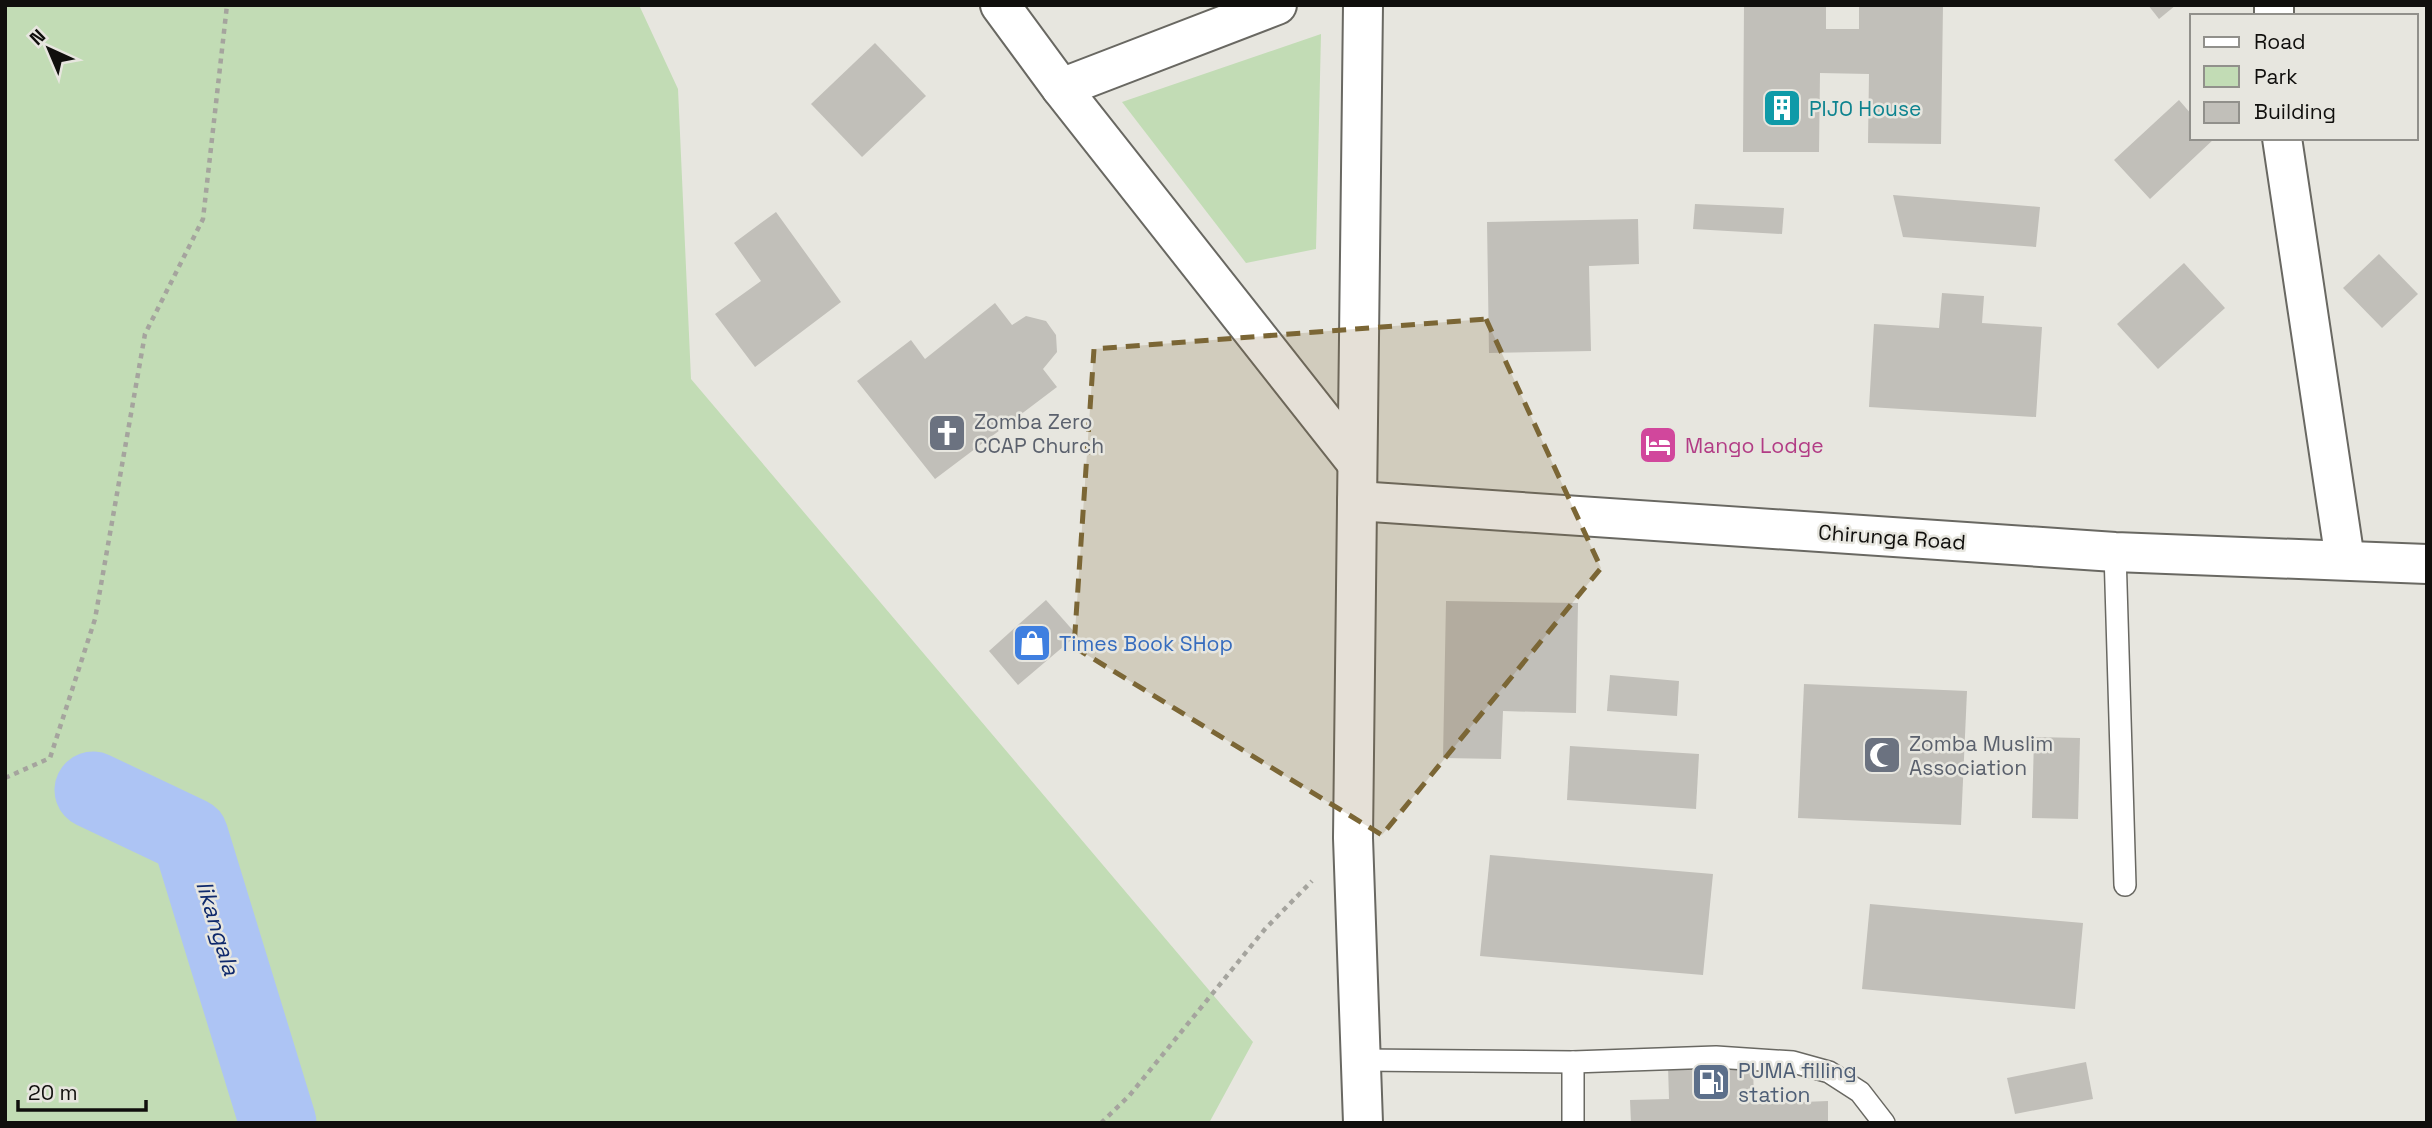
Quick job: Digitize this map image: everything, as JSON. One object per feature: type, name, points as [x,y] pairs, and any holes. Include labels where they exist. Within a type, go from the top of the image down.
[{"type":"main road","points":[[1000,5],[1061,88],[1356,462]]},
{"type":"main road","points":[[1061,88],[1277,5]]},
{"type":"main road","points":[[1363,5],[1353,838],[1363,1123]]},
{"type":"main road","points":[[2283,140],[2345,560]]},
{"type":"main road","name":"Chirunga Road","points":[[1357,500],[2115,552],[2427,564]]},
{"type":"lane","points":[[2115,552],[2125,885]]},
{"type":"lane","points":[[1360,1060],[1573,1062],[1716,1057],[1793,1062],[1829,1072],[1860,1091],[1884,1123]]},
{"type":"lane","points":[[1573,1062],[1573,1123]]},
{"type":"path","points":[[5,778],[50,758],[95,619],[145,334],[203,219],[227,5]]},
{"type":"path","points":[[1101,1123],[1129,1096],[1265,929],[1353,838]]},
{"type":"highlighted area","points":[[1486,319],[1601,568],[1382,835],[1074,647],[1094,349]]},
{"type":"green space","points":[[5,5],[639,5],[678,89],[691,379],[1253,1042],[1209,1123],[5,1123]]},
{"type":"green space","points":[[1321,34],[1316,249],[1246,263],[1122,102]]},
{"type":"building","name":"PIJO House","points":[[1744,5],[1826,5],[1826,29],[1859,29],[1859,5],[1943,5],[1941,144],[1868,143],[1869,74],[1820,73],[1819,152],[1743,152]]},
{"type":"building","points":[[2148,5],[2176,5],[2159,19]]},
{"type":"building","points":[[875,43],[926,96],[862,157],[811,104]]},
{"type":"building","points":[[2179,100],[2190,113],[2190,140],[2213,140],[2150,199],[2114,160]]},
{"type":"building","points":[[1893,195],[2040,207],[2036,247],[1903,237]]},
{"type":"building","points":[[1695,204],[1784,208],[1782,234],[1693,229]]},
{"type":"building","points":[[776,212],[841,302],[755,367],[715,314],[761,281],[734,243]]},
{"type":"building","points":[[1638,219],[1639,264],[1589,266],[1591,351],[1489,353],[1487,222]]},
{"type":"building","points":[[2379,254],[2418,294],[2382,328],[2343,288]]},
{"type":"building","points":[[2184,263],[2225,308],[2158,369],[2117,324]]},
{"type":"building","points":[[1942,293],[1984,296],[1982,323],[2042,327],[2036,417],[1869,407],[1874,324],[1939,328]]},
{"type":"building","name":"Zomba Zero CCAP Church","points":[[995,303],[1012,325],[1026,316],[1046,321],[1056,335],[1057,352],[1043,369],[1057,387],[935,479],[857,381],[911,340],[925,359]]},
{"type":"building","name":"Times Book SHop","points":[[1046,600],[1077,635],[1018,685],[989,651]]},
{"type":"building","points":[[1446,601],[1578,603],[1576,713],[1503,711],[1501,759],[1443,758]]},
{"type":"building","points":[[1610,675],[1679,681],[1677,716],[1607,711]]},
{"type":"building","name":"Zomba Muslim Association","points":[[1804,684],[1967,691],[1961,825],[1798,818]]},
{"type":"building","points":[[2034,737],[2080,738],[2078,819],[2032,818]]},
{"type":"building","points":[[1570,746],[1699,754],[1696,809],[1567,800]]},
{"type":"building","points":[[1490,855],[1713,874],[1703,975],[1480,956]]},
{"type":"building","points":[[1870,904],[2083,923],[2075,1009],[1862,989]]},
{"type":"building","name":"PUMA filling station","points":[[1753,1062],[1754,1104],[1828,1101],[1828,1123],[1631,1123],[1630,1100],[1669,1099],[1668,1066]]},
{"type":"building","points":[[2086,1062],[2093,1099],[2015,1114],[2007,1078]]},
{"type":"waterway","name":"likangala","points":[[93,790],[190,836],[278,1123]]},
{"type":"place","name":"PIJO House","points":[[1782,108]]},
{"type":"place","name":"Zomba Zero CCAP Church","points":[[947,433]]},
{"type":"place","name":"Mango Lodge","points":[[1658,445]]},
{"type":"place","name":"Times Book SHop","points":[[1032,643]]},
{"type":"place","name":"Zomba Muslim Association","points":[[1882,755]]},
{"type":"place","name":"PUMA filling station","points":[[1711,1082]]}]
